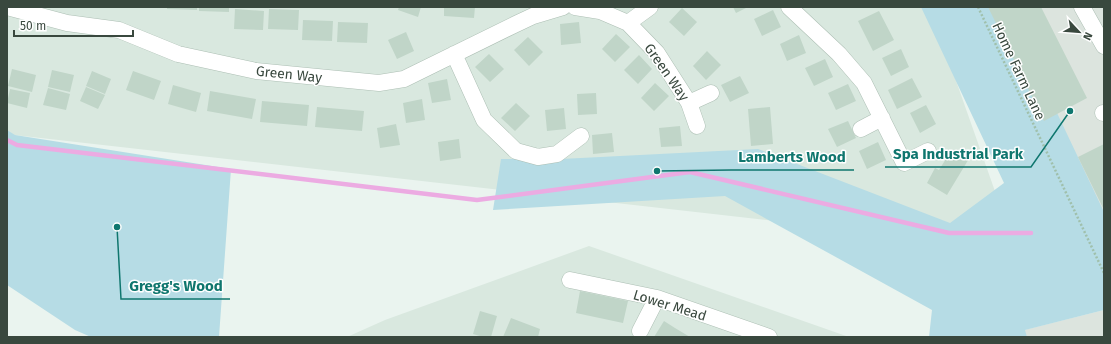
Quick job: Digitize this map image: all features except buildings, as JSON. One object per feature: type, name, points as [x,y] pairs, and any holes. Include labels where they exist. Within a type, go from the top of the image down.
[{"type":"street","name":"Green Way","points":[[13,8],[67,23],[120,30],[178,54],[256,71],[379,83],[404,79],[527,19],[563,7]]},
{"type":"street","name":"Green Way","points":[[575,7],[600,11],[628,23],[657,52],[689,103],[697,126]]},
{"type":"street","points":[[628,23],[650,7]]},
{"type":"street","points":[[789,7],[839,54],[864,83],[904,163],[928,152]]},
{"type":"street","points":[[1082,7],[1104,46]]},
{"type":"street","points":[[454,54],[484,120],[516,151],[538,157],[557,154],[581,136]]},
{"type":"street","points":[[689,103],[711,93]]},
{"type":"street","points":[[861,129],[882,118]]},
{"type":"street","name":"Lower Mead","points":[[570,280],[657,298],[769,337]]},
{"type":"street","points":[[640,331],[657,298]]},
{"type":"path","name":"Home Farm Lane","points":[[978,7],[1104,273]]},
{"type":"shaded area","points":[[7,7],[930,7],[1015,248],[14,135],[7,130]]},
{"type":"shaded area","points":[[921,7],[1003,7],[1058,115],[1104,212],[1104,310],[1025,330],[1027,337],[929,337],[932,310],[725,196],[493,210],[501,159],[561,159],[758,149],[950,223],[1004,183]]},
{"type":"shaded area","points":[[985,7],[1104,7],[1104,249]]},
{"type":"shaded area","points":[[7,130],[15,135],[231,169],[219,337],[91,337],[75,330],[7,285]]},
{"type":"shaded area","points":[[589,246],[849,337],[347,337],[385,320]]},
{"type":"shaded area","points":[[1104,310],[1104,337],[1027,337],[1024,330]]},
{"type":"waterway","points":[[7,140],[17,145],[477,200],[690,172],[949,233],[1031,233]]},
{"type":"place","name":"Spa Industrial Park","points":[[1070,111]]},
{"type":"place","name":"Lamberts Wood","points":[[657,171]]},
{"type":"place","name":"Gregg's Wood","points":[[117,227]]}]
